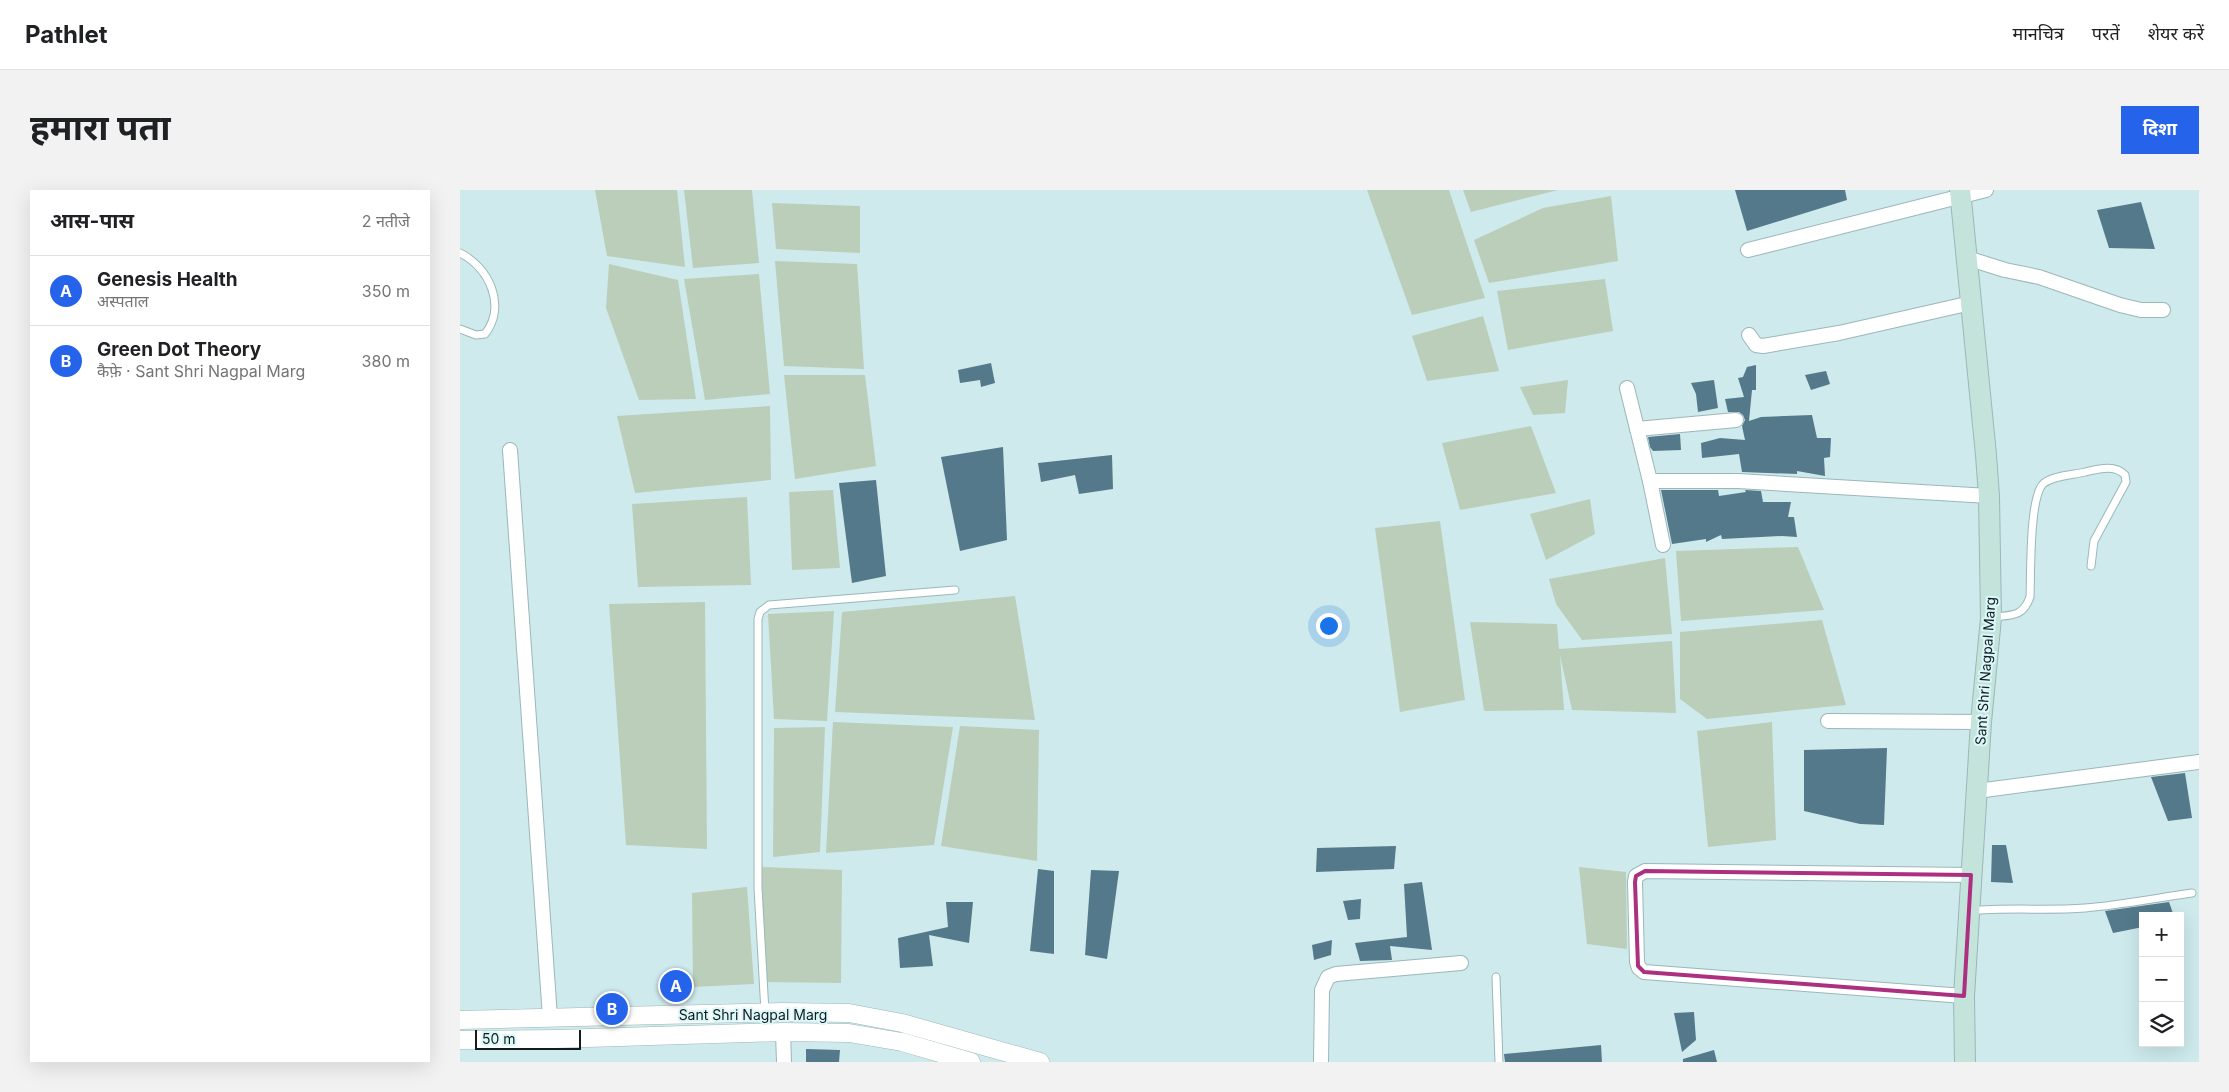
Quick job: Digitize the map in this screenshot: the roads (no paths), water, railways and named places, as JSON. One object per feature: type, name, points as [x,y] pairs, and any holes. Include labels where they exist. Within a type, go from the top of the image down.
[{"type":"main road","name":"Sant Shri Nagpal Marg","points":[[1960,193],[1988,496],[1991,618],[1981,722],[1971,875],[1964,996],[1965,1062]]},
{"type":"street","points":[[1748,250],[1960,193],[1986,190]]},
{"type":"street","points":[[1967,258],[2005,270],[2038,276],[2120,305],[2141,310],[2163,310]]},
{"type":"street","points":[[1749,335],[1756,345],[1763,346],[1839,333],[1971,303]]},
{"type":"street","points":[[1627,388],[1650,481],[1663,545]]},
{"type":"street","points":[[1637,429],[1736,420]]},
{"type":"street","points":[[510,450],[558,1017],[568,1039]]},
{"type":"street","points":[[1650,481],[1738,481],[1988,496]]},
{"type":"street","points":[[1828,722],[1981,722]]},
{"type":"street","points":[[1977,791],[2199,762]]},
{"type":"street","points":[[1964,996],[1644,972],[1639,968],[1637,962],[1634,882],[1636,876],[1644,871],[1971,875]]},
{"type":"street","points":[[1321,1062],[1322,990],[1328,977],[1336,974],[1461,962]]},
{"type":"street","name":"Sant Shri Nagpal Marg","points":[[460,1020],[765,1013],[849,1013],[902,1023],[1040,1062]]},
{"type":"street","points":[[783,1032],[784,1062]]},
{"type":"street","name":"Sant Shri Nagpal Marg","points":[[460,1040],[568,1039],[783,1032],[849,1033],[902,1042],[943,1058],[972,1062]]},
{"type":"street","points":[[943,1058],[951,1037]]},
{"type":"lane","points":[[460,253],[478,266],[488,278],[494,302],[491,325],[485,334],[476,336],[460,329]]},
{"type":"lane","points":[[1991,618],[2019,613],[2026,608],[2028,603],[2030,597],[2034,503],[2041,487],[2051,480],[2093,470],[2115,468],[2125,475],[2126,482],[2094,541],[2092,566]]},
{"type":"lane","points":[[765,1013],[758,888],[758,619],[760,612],[769,605],[955,590]]},
{"type":"lane","points":[[1969,911],[2001,908],[2052,910],[2086,908],[2192,893]]},
{"type":"lane","points":[[1496,977],[1499,1062]]},
{"type":"place","name":"Genesis Health","points":[[676,986]]},
{"type":"place","name":"Green Dot Theory","points":[[612,1009]]}]
